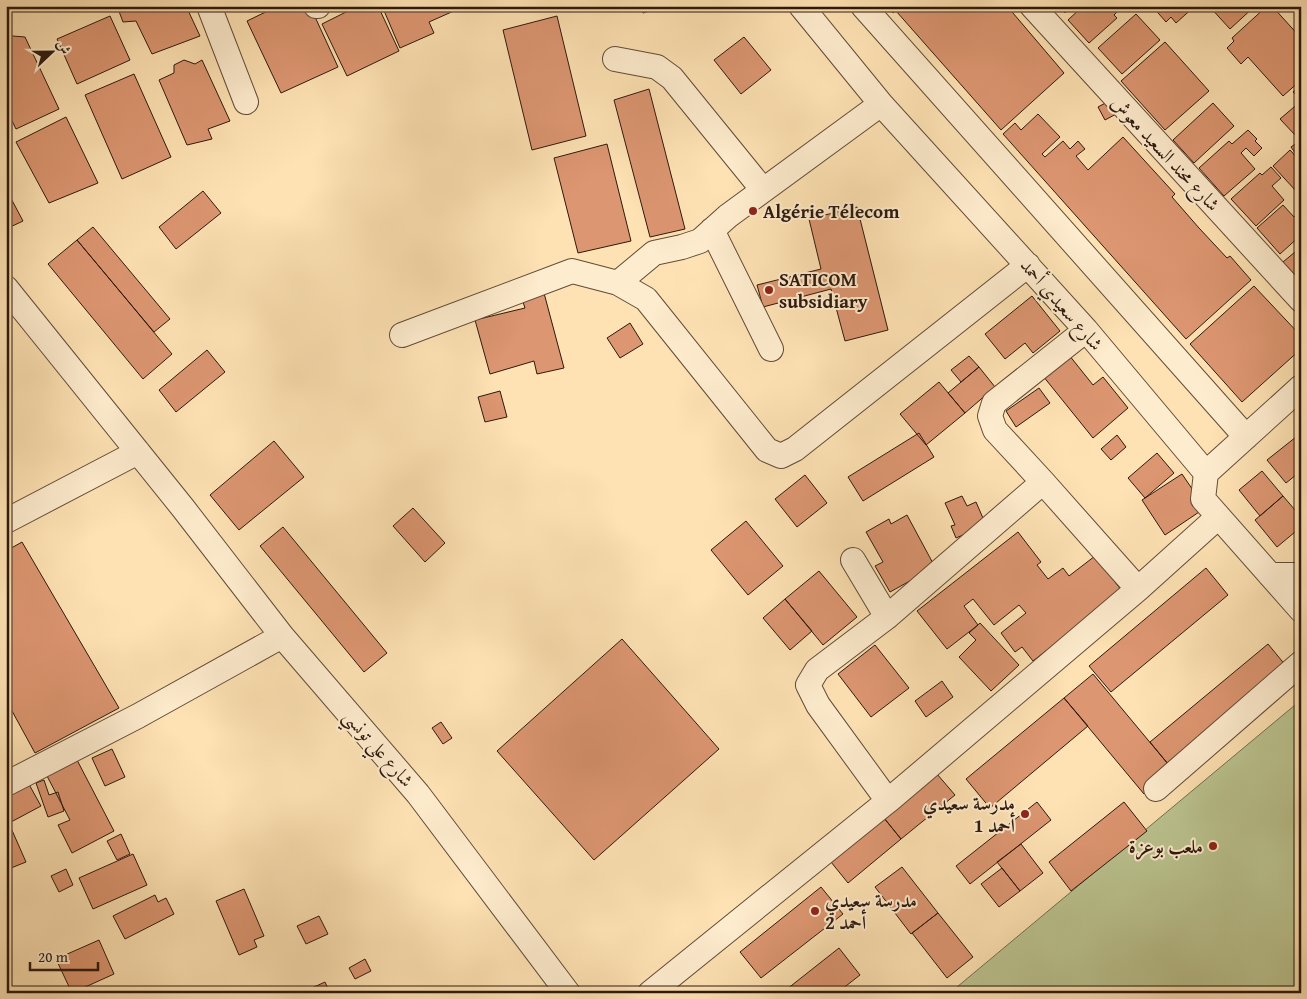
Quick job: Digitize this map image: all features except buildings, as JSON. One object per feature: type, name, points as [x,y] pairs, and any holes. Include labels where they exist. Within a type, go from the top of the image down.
[{"type":"street","points":[[209,6],[246,102]]},
{"type":"street","name":"شارع سعيدي أحمد","points":[[801,6],[881,104],[1086,330],[1206,473]]},
{"type":"street","points":[[863,6],[1246,437]]},
{"type":"street","name":"شارع محند السعيد معوش","points":[[1032,6],[1301,300]]},
{"type":"street","points":[[615,60],[657,67],[672,78],[763,190]]},
{"type":"street","points":[[618,283],[654,253],[700,241],[728,216],[881,104]]},
{"type":"street","points":[[712,230],[771,349]]},
{"type":"street","points":[[402,335],[572,271],[618,283],[646,299],[767,450],[781,456],[795,449],[1028,265]]},
{"type":"street","name":"شارع علي تونسي","points":[[6,288],[183,508],[282,636],[418,794],[568,993]]},
{"type":"street","points":[[1086,330],[994,403],[990,416],[995,430],[1138,588]]},
{"type":"street","points":[[1301,387],[1206,473],[1203,499],[1301,610]]},
{"type":"street","points":[[6,521],[138,452]]},
{"type":"street","points":[[888,801],[818,705],[808,685],[817,670],[886,617],[1043,482]]},
{"type":"street","points":[[650,993],[888,801],[1138,588],[1218,517]]},
{"type":"street","points":[[853,560],[886,617]]},
{"type":"street","points":[[1270,575],[1301,575]]},
{"type":"street","points":[[6,784],[138,716],[282,636]]},
{"type":"street","points":[[1156,789],[1301,663]]},
{"type":"green space","name":"ملعب بوعزة","points":[[1301,700],[1301,993],[951,992]]},
{"type":"place","name":"Algérie Télecom","points":[[753,211]]},
{"type":"place","name":"SATICOM subsidiary","points":[[769,290]]},
{"type":"place","name":"مدرسة سعيدي أحمد 1","points":[[1025,814]]},
{"type":"place","name":"ملعب بوعزة","points":[[1213,846]]},
{"type":"place","name":"مدرسة سعيدي أحمد 2","points":[[815,911]]}]
